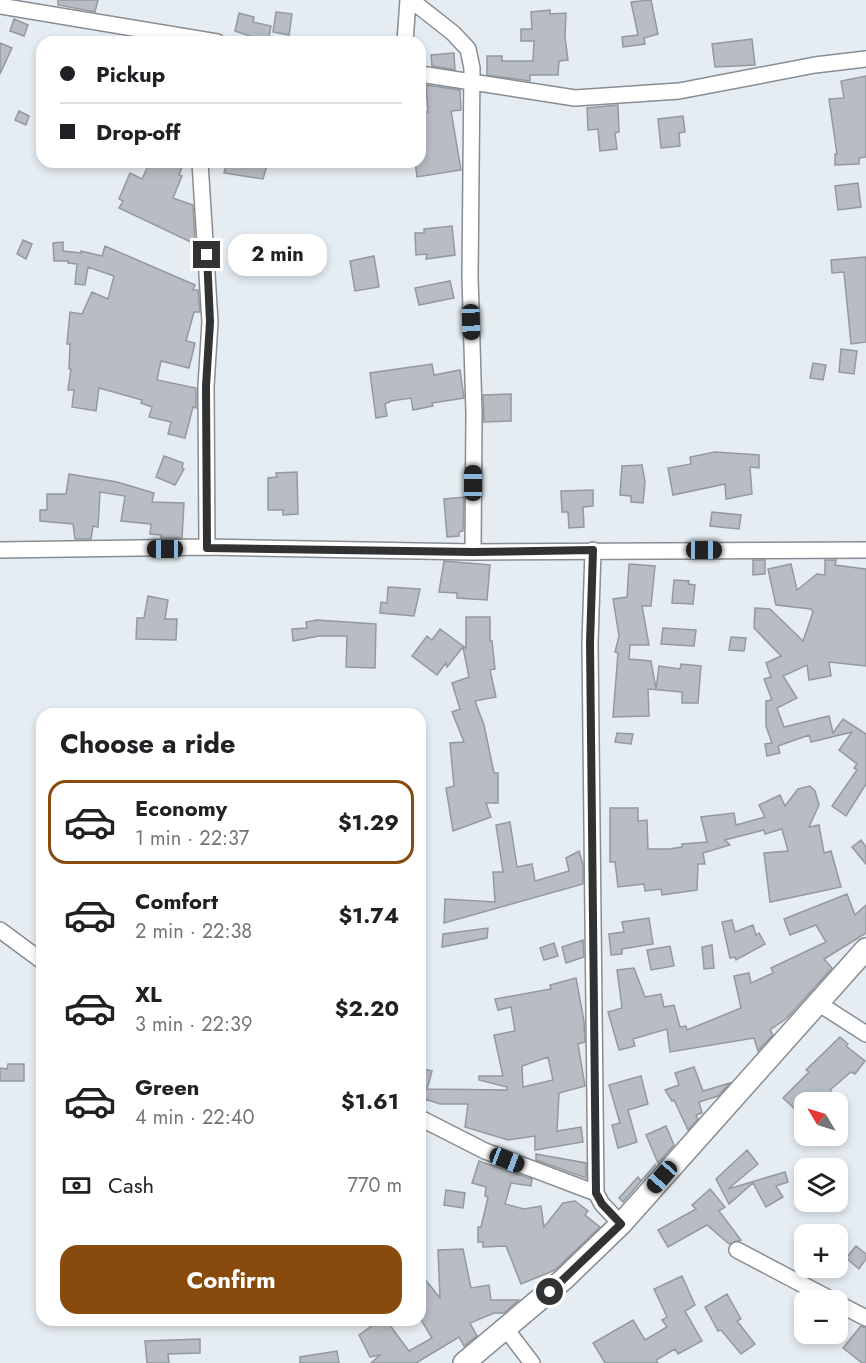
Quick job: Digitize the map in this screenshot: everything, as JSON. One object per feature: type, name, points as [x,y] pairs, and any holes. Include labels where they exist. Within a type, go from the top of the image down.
[{"type":"main road","points":[[464,1363],[564,1279],[621,1224],[866,949]]},
{"type":"street","points":[[406,36],[410,0]]},
{"type":"street","points":[[410,0],[453,33],[468,49],[472,84],[470,277],[474,413],[473,552]]},
{"type":"street","points":[[0,6],[169,36]]},
{"type":"street","points":[[426,75],[575,98],[678,92],[815,65],[866,59]]},
{"type":"street","points":[[200,168],[210,322],[206,386],[207,548]]},
{"type":"street","points":[[0,550],[207,548],[473,552],[866,550]]},
{"type":"street","points":[[593,550],[590,643],[596,1193],[602,1204],[621,1224]]},
{"type":"street","points":[[0,930],[36,957]]},
{"type":"street","points":[[818,1003],[866,1034]]},
{"type":"street","points":[[426,1121],[485,1151],[596,1193]]},
{"type":"street","points":[[737,1250],[813,1290]]},
{"type":"street","points":[[848,1309],[866,1318]]},
{"type":"street","points":[[506,1329],[532,1363]]},
{"type":"building","points":[[58,0],[98,0],[95,12],[58,5]]},
{"type":"building","points":[[651,0],[658,34],[644,38],[645,44],[623,47],[622,37],[638,35],[631,2]]},
{"type":"building","points":[[550,10],[550,14],[566,13],[565,37],[568,60],[559,61],[558,75],[530,75],[530,81],[487,75],[487,56],[502,56],[502,61],[533,61],[534,41],[521,41],[521,29],[532,29],[531,12]]},
{"type":"building","points":[[276,12],[292,14],[289,35],[273,32]]},
{"type":"building","points":[[239,13],[254,17],[253,22],[271,26],[269,36],[250,36],[235,31]]},
{"type":"building","points":[[14,19],[28,25],[24,36],[10,31]]},
{"type":"building","points":[[752,39],[755,65],[715,67],[712,44]]},
{"type":"building","points":[[0,43],[12,48],[0,74]]},
{"type":"building","points":[[454,53],[455,70],[432,66],[431,55]]},
{"type":"building","points":[[866,76],[866,157],[859,158],[859,164],[835,165],[835,154],[837,154],[829,99],[844,98],[841,81]]},
{"type":"building","points":[[426,85],[460,90],[461,110],[451,111],[461,170],[417,177],[416,168],[426,168],[426,112],[428,112]]},
{"type":"building","points":[[618,105],[619,132],[615,133],[617,149],[600,151],[598,129],[588,130],[587,108]]},
{"type":"building","points":[[19,111],[29,116],[26,125],[15,120]]},
{"type":"building","points":[[683,116],[685,132],[679,133],[680,146],[661,148],[658,119]]},
{"type":"building","points":[[147,168],[182,168],[179,175],[182,176],[173,198],[193,205],[195,244],[119,208],[123,201],[119,199],[130,173],[142,179]]},
{"type":"building","points":[[225,168],[266,168],[263,179],[224,173]]},
{"type":"building","points":[[858,183],[861,207],[838,210],[835,186]]},
{"type":"building","points":[[452,226],[455,255],[426,259],[427,254],[416,255],[415,233],[424,233],[424,229]]},
{"type":"building","points":[[23,240],[32,244],[26,259],[17,254]]},
{"type":"building","points":[[63,242],[63,251],[81,253],[81,251],[102,256],[105,246],[195,285],[193,290],[198,290],[200,312],[194,312],[186,341],[195,343],[189,368],[161,361],[157,380],[196,388],[196,408],[193,407],[185,438],[168,434],[171,422],[149,417],[152,407],[141,403],[142,400],[99,388],[96,411],[72,407],[74,390],[68,390],[71,369],[69,369],[70,344],[67,344],[70,312],[82,314],[92,292],[108,299],[114,276],[88,267],[85,285],[75,284],[77,264],[68,263],[68,261],[54,261],[53,243]]},
{"type":"building","points":[[374,256],[379,287],[355,291],[350,261]]},
{"type":"building","points":[[866,257],[866,342],[851,344],[844,272],[832,273],[831,260]]},
{"type":"building","points":[[450,281],[454,298],[419,305],[415,288]]},
{"type":"building","points":[[841,349],[857,351],[854,374],[839,372]]},
{"type":"building","points":[[813,363],[826,365],[823,380],[810,378]]},
{"type":"building","points":[[432,364],[434,375],[460,370],[464,398],[432,403],[433,406],[413,410],[411,398],[391,401],[385,404],[387,416],[376,418],[370,373]]},
{"type":"building","points":[[511,394],[511,421],[484,422],[483,395]]},
{"type":"building","points":[[715,452],[759,455],[759,468],[750,467],[752,494],[726,499],[725,484],[673,495],[668,468],[691,464],[690,457]]},
{"type":"building","points":[[164,456],[183,463],[182,468],[184,469],[175,485],[156,477]]},
{"type":"building","points":[[642,465],[645,482],[643,503],[631,502],[631,496],[620,495],[622,466]]},
{"type":"building","points":[[297,472],[298,514],[283,515],[283,510],[268,510],[268,478],[277,477],[276,473]]},
{"type":"building","points":[[69,474],[117,482],[154,493],[152,502],[184,503],[182,538],[161,538],[161,535],[150,534],[151,524],[121,521],[125,496],[100,492],[98,527],[93,526],[91,539],[75,539],[73,524],[40,521],[40,510],[47,510],[47,494],[66,494]]},
{"type":"building","points":[[593,490],[593,506],[583,507],[584,527],[569,528],[568,512],[562,512],[561,491]]},
{"type":"building","points":[[464,497],[463,531],[459,532],[459,536],[447,537],[444,499]]},
{"type":"building","points":[[712,512],[741,515],[739,529],[710,526]]},
{"type":"building","points":[[753,560],[765,560],[765,574],[753,575]]},
{"type":"building","points":[[825,560],[836,560],[835,565],[866,569],[866,666],[829,662],[831,676],[809,680],[807,665],[783,676],[797,698],[777,708],[784,727],[829,716],[833,733],[843,719],[866,734],[866,784],[846,816],[832,806],[857,770],[854,768],[857,764],[839,750],[852,732],[811,742],[809,735],[778,746],[780,753],[767,756],[765,744],[772,743],[766,726],[766,701],[772,700],[764,679],[771,677],[766,663],[781,656],[754,628],[755,608],[770,609],[803,641],[813,612],[811,609],[776,605],[768,569],[791,564],[797,590],[817,574],[825,575]]},
{"type":"building","points":[[444,561],[490,565],[487,600],[457,598],[457,593],[439,592]]},
{"type":"building","points":[[629,564],[655,566],[651,606],[642,606],[649,645],[630,645],[629,659],[651,661],[656,689],[659,666],[680,669],[681,664],[701,666],[698,703],[682,703],[682,692],[648,689],[649,716],[613,717],[618,653],[615,652],[619,636],[613,599],[627,597]]},
{"type":"building","points":[[674,580],[689,581],[688,584],[695,585],[693,604],[672,603]]},
{"type":"building","points":[[388,587],[420,589],[414,616],[380,613],[381,602],[387,603]]},
{"type":"building","points":[[148,596],[168,600],[165,619],[177,619],[176,640],[136,639],[137,618],[144,618]]},
{"type":"building","points":[[466,617],[490,617],[490,641],[492,641],[495,669],[490,670],[496,697],[475,701],[484,725],[494,773],[498,773],[498,803],[486,803],[491,817],[453,831],[446,788],[454,786],[450,743],[464,742],[452,712],[460,709],[452,683],[469,677],[463,647],[447,667],[446,663],[437,675],[412,656],[427,636],[432,640],[440,629],[466,648]]},
{"type":"building","points":[[317,620],[376,624],[375,668],[346,667],[347,636],[319,636],[293,641],[292,629],[307,628],[306,622]]},
{"type":"building","points":[[663,628],[696,630],[694,646],[661,644]]},
{"type":"building","points":[[731,637],[746,638],[744,651],[729,650]]},
{"type":"building","points":[[617,733],[633,734],[631,744],[615,742]]},
{"type":"building","points":[[810,786],[815,791],[819,805],[809,827],[819,825],[824,853],[831,851],[841,887],[770,902],[764,853],[788,851],[782,829],[765,834],[764,830],[725,840],[730,845],[703,853],[705,864],[698,864],[697,890],[662,895],[661,889],[645,891],[644,884],[618,887],[615,862],[610,862],[610,808],[638,808],[638,821],[647,820],[648,849],[669,849],[682,847],[682,844],[707,842],[701,817],[734,813],[736,825],[765,817],[759,805],[780,795],[785,806],[798,789]]},
{"type":"building","points":[[510,822],[517,867],[532,864],[535,881],[569,871],[566,858],[579,851],[583,865],[583,884],[444,923],[445,899],[495,902],[493,872],[503,872],[496,825]]},
{"type":"building","points":[[861,840],[866,847],[866,864],[852,847]]},
{"type":"building","points":[[847,894],[855,915],[866,905],[866,933],[824,959],[832,968],[787,1018],[770,1030],[773,1035],[758,1051],[754,1038],[670,1052],[667,1029],[633,1039],[635,1046],[619,1050],[608,1012],[622,1008],[617,970],[634,968],[645,997],[661,994],[664,1007],[674,1005],[680,1027],[686,1026],[687,1030],[741,1008],[734,976],[749,973],[751,983],[773,973],[771,968],[826,942],[816,925],[790,935],[784,919]]},
{"type":"building","points":[[649,918],[653,944],[622,949],[622,954],[611,955],[609,934],[624,932],[622,922]]},
{"type":"building","points":[[732,920],[735,932],[753,925],[756,935],[759,933],[765,944],[736,960],[735,957],[730,958],[722,922]]},
{"type":"building","points":[[488,928],[487,938],[442,947],[443,934]]},
{"type":"building","points":[[583,940],[584,957],[566,963],[562,947]]},
{"type":"building","points":[[554,943],[558,956],[544,960],[540,948]]},
{"type":"building","points":[[712,945],[714,968],[704,969],[702,947]]},
{"type":"building","points":[[670,946],[674,966],[651,970],[647,950]]},
{"type":"building","points":[[576,978],[584,1021],[585,1042],[578,1044],[585,1086],[559,1093],[557,1131],[581,1127],[583,1142],[535,1150],[535,1136],[508,1140],[465,1127],[468,1104],[440,1104],[426,1099],[426,1070],[432,1071],[427,1089],[507,1090],[507,1087],[479,1080],[479,1076],[503,1076],[494,1035],[515,1031],[511,1007],[498,1010],[495,999],[551,989],[550,985]],"holes":[[[548,1057],[553,1080],[523,1087],[522,1066]]]},
{"type":"building","points":[[840,1037],[848,1044],[846,1046],[865,1061],[855,1074],[851,1072],[830,1090],[831,1092],[794,1092],[794,1108],[783,1098],[809,1072],[806,1070]]},
{"type":"building","points":[[8,1064],[24,1064],[24,1081],[0,1081],[0,1068],[7,1069]]},
{"type":"building","points":[[694,1067],[703,1091],[730,1083],[718,1096],[699,1102],[702,1113],[696,1115],[698,1119],[688,1130],[674,1100],[672,1101],[665,1090],[679,1085],[675,1073]]},
{"type":"building","points":[[641,1076],[648,1104],[628,1110],[637,1142],[618,1148],[612,1125],[620,1123],[609,1085]]},
{"type":"building","points":[[666,1126],[674,1145],[658,1163],[646,1135]]},
{"type":"building","points":[[747,1150],[758,1164],[728,1189],[785,1172],[788,1182],[776,1186],[783,1197],[766,1207],[753,1183],[729,1204],[716,1179]]},
{"type":"building","points":[[536,1154],[586,1163],[586,1178],[536,1160]]},
{"type":"building","points":[[479,1161],[532,1179],[531,1186],[511,1183],[505,1204],[524,1209],[541,1206],[544,1227],[563,1203],[575,1201],[588,1211],[585,1215],[600,1227],[555,1270],[521,1284],[506,1246],[483,1247],[483,1242],[478,1242],[478,1227],[481,1227],[488,1197],[485,1196],[486,1187],[472,1183]]},
{"type":"building","points":[[656,1164],[623,1202],[619,1198],[638,1177],[641,1181]]},
{"type":"building","points":[[710,1189],[725,1207],[719,1211],[741,1240],[729,1244],[707,1225],[668,1247],[658,1230],[696,1209],[692,1205]]},
{"type":"building","points":[[446,1190],[465,1193],[463,1208],[444,1205]]},
{"type":"building","points":[[856,1246],[866,1254],[866,1259],[859,1269],[848,1260],[848,1256]]},
{"type":"building","points":[[463,1249],[471,1288],[489,1285],[491,1300],[519,1300],[504,1313],[494,1313],[470,1323],[477,1336],[464,1346],[459,1337],[416,1363],[371,1363],[380,1355],[370,1357],[359,1335],[372,1326],[390,1326],[409,1351],[432,1338],[425,1326],[426,1280],[440,1298],[438,1250]]},
{"type":"building","points":[[682,1276],[695,1305],[685,1311],[702,1341],[678,1354],[675,1349],[656,1360],[658,1363],[605,1363],[593,1343],[633,1320],[645,1340],[667,1327],[662,1320],[667,1317],[654,1289]]},
{"type":"building","points":[[727,1294],[741,1319],[737,1321],[755,1344],[741,1354],[721,1330],[718,1331],[705,1307]]},
{"type":"building","points":[[861,1326],[866,1328],[866,1363],[862,1363],[843,1348]]},
{"type":"building","points":[[200,1339],[200,1353],[168,1354],[169,1363],[147,1363],[145,1341]]},
{"type":"building","points":[[337,1351],[339,1363],[300,1363],[300,1357]]},
{"type":"route","points":[[207,255],[210,322],[206,386],[207,548],[473,552],[593,550],[590,643],[596,1193],[602,1204],[621,1224],[550,1292]]}]
